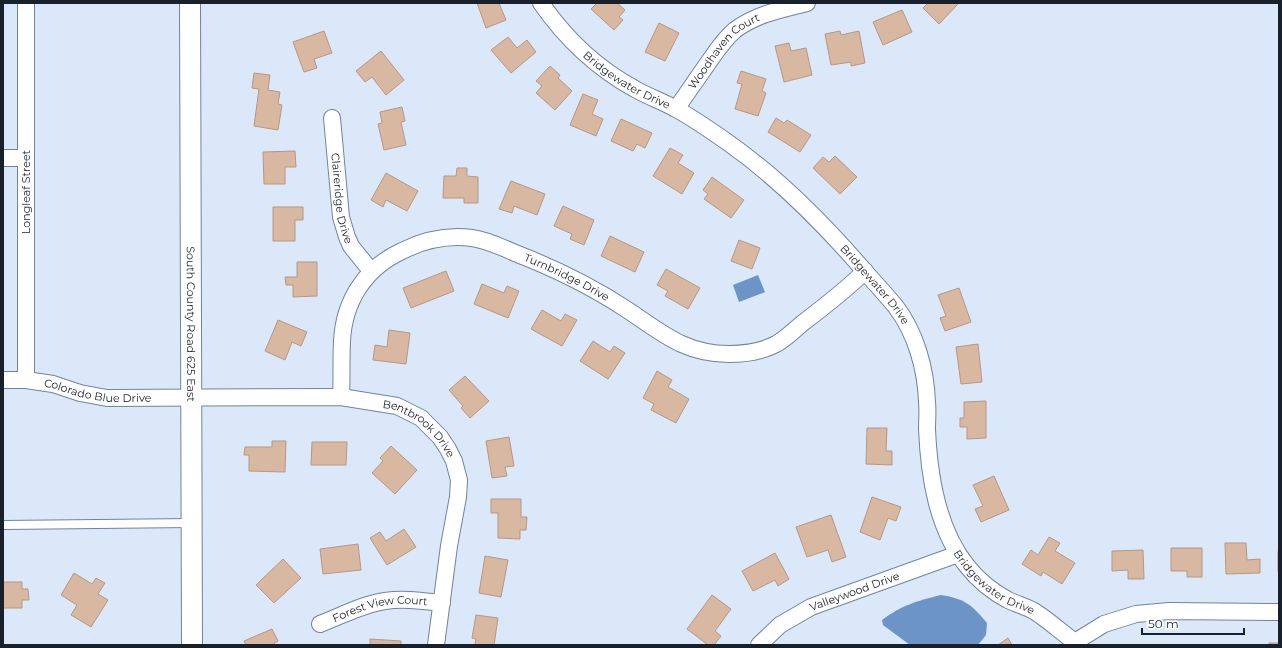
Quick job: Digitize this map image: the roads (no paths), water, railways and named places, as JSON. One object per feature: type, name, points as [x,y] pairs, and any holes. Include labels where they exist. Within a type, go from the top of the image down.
[{"type":"street","name":"Longleaf Street","points":[[26,3],[26,380]]},
{"type":"street","name":"South County Road 625 East","points":[[190,3],[192,645]]},
{"type":"street","name":"Bridgewater Drive","points":[[541,3],[560,28],[594,61],[633,88],[676,109],[730,144],[788,191],[815,216],[898,309],[907,325],[921,360],[925,378],[930,457],[934,484],[944,525],[958,554],[976,575],[992,590],[1006,599],[1033,610],[1076,643]]},
{"type":"street","name":"Woodhaven Court","points":[[676,109],[717,49],[736,29],[775,10],[807,3]]},
{"type":"street","name":"Claireridge Drive","points":[[332,118],[341,217],[351,246],[371,271]]},
{"type":"street","points":[[3,158],[26,158]]},
{"type":"street","name":"Turnbridge Drive","points":[[342,397],[342,341],[344,325],[355,295],[371,271],[395,254],[424,242],[440,238],[474,238],[506,249],[568,276],[627,310],[670,339],[699,350],[730,354],[760,349],[777,344],[852,284],[865,271]]},
{"type":"street","name":"Colorado Blue Drive","points":[[3,380],[26,380],[53,384],[80,393],[107,398],[192,398]]},
{"type":"street","name":"Bentbrook Drive","points":[[192,398],[342,397],[397,406],[421,418],[431,427],[448,449],[458,474],[458,497],[449,546],[436,645]]},
{"type":"street","name":"Valleywood Drive","points":[[759,645],[780,625],[811,607],[958,554]]},
{"type":"street","name":"Forest View Court","points":[[320,624],[363,607],[384,601],[401,599],[442,603]]},
{"type":"street","points":[[1076,643],[1104,624],[1136,614],[1169,611],[1279,612]]},
{"type":"lane","points":[[3,524],[192,523]]},
{"type":"water","points":[[758,275],[765,292],[739,302],[733,285]]},
{"type":"water","points":[[941,595],[956,598],[967,603],[987,623],[986,635],[978,645],[910,645],[883,625],[882,620],[903,607]]}]
